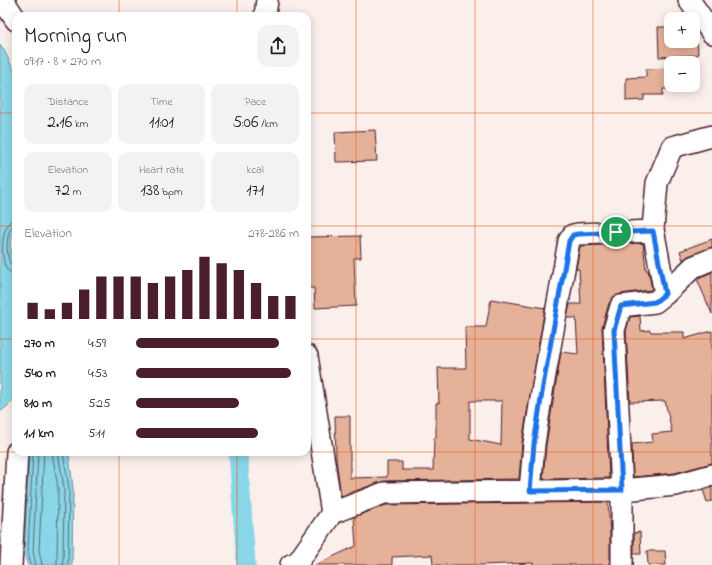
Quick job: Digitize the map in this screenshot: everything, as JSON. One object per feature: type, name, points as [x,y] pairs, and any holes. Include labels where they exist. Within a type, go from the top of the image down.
[{"type":"street","points":[[3,0],[12,14]]},
{"type":"street","points":[[266,12],[267,0]]},
{"type":"street","points":[[689,0],[712,33]]},
{"type":"street","points":[[665,294],[653,231],[657,184],[672,147],[712,136]]},
{"type":"street","points":[[530,491],[534,444],[543,386],[569,241],[573,235],[578,234],[653,231]]},
{"type":"street","points":[[622,565],[622,490],[614,330],[621,306],[655,302],[693,267],[712,259]]},
{"type":"street","points":[[311,381],[332,513]]},
{"type":"street","points":[[11,565],[17,456]]},
{"type":"street","points":[[294,563],[332,513],[384,493],[622,490],[676,485],[712,475]]},
{"type":"water","points":[[0,44],[12,67],[12,237],[10,245],[12,254],[12,402],[0,412]]},
{"type":"water","points":[[29,456],[69,456],[73,488],[72,565],[28,565],[24,554]]},
{"type":"building","points":[[658,27],[664,27],[664,48],[698,48],[698,55],[659,57]]},
{"type":"building","points":[[664,68],[663,95],[644,95],[644,100],[626,101],[626,78],[646,77],[646,69]]},
{"type":"building","points":[[375,130],[377,161],[336,162],[335,132]]},
{"type":"building","points":[[360,236],[361,258],[354,258],[356,306],[315,308],[314,288],[311,288],[311,237]]},
{"type":"building","points":[[712,239],[712,247],[688,256],[683,260],[680,251]]},
{"type":"building","points":[[643,243],[646,270],[648,270],[652,289],[620,294],[614,297],[609,303],[602,327],[609,478],[543,479],[546,445],[561,352],[578,354],[576,318],[567,318],[570,304],[581,304],[579,269],[576,269],[580,246]]},
{"type":"building","points":[[712,272],[712,314],[697,279]]},
{"type":"building","points":[[491,299],[545,308],[522,442],[519,479],[384,481],[341,496],[336,459],[335,416],[350,416],[350,478],[387,477],[387,462],[402,462],[402,470],[433,470],[434,438],[436,438],[436,403],[439,403],[438,368],[466,368],[465,327],[486,327]],"holes":[[[470,401],[502,401],[501,445],[470,439]]]},
{"type":"building","points":[[640,316],[641,331],[650,330],[651,332],[684,332],[684,339],[712,331],[712,463],[675,473],[633,477],[632,444],[653,442],[652,434],[672,432],[665,401],[630,402],[626,331],[630,317]]},
{"type":"building","points":[[712,487],[712,501],[707,502],[703,490]]},
{"type":"building","points":[[608,502],[610,565],[533,565],[533,563],[433,565],[432,555],[392,557],[392,565],[315,565],[356,546],[354,517],[386,505]]},
{"type":"building","points":[[640,532],[641,554],[634,554],[634,533]]},
{"type":"building","points":[[647,551],[665,551],[666,565],[648,565]]},
{"type":"waterway","points":[[238,456],[246,565]]},
{"type":"route","points":[[653,231],[665,294],[655,302],[621,306],[614,330],[622,490],[530,491],[534,444],[543,386],[569,241],[573,235],[578,234],[616,232],[653,231]]}]
